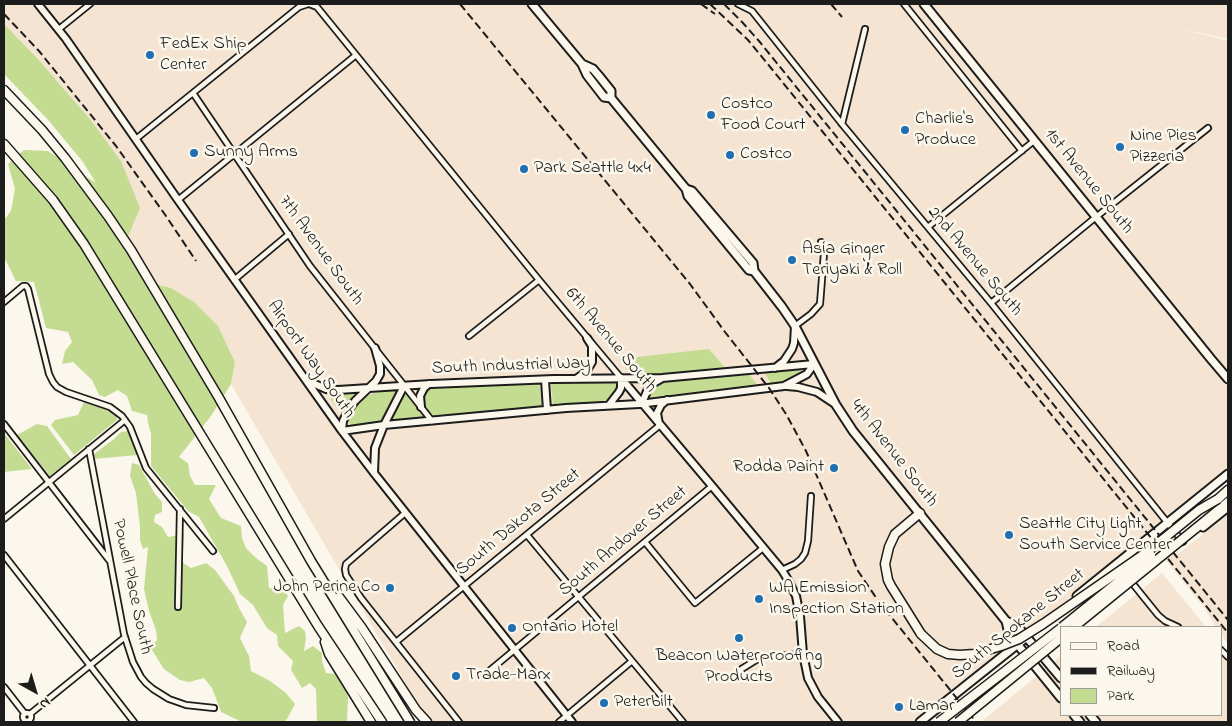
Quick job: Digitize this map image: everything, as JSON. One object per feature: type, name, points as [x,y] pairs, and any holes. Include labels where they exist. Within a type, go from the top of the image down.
[{"type":"highway","points":[[4,90],[42,130],[65,158],[130,250],[218,398],[311,561],[410,722]]},
{"type":"highway","points":[[4,144],[53,200],[84,244],[318,626],[382,722]]},
{"type":"highway","points":[[1063,626],[1202,514],[1228,490]]},
{"type":"highway","points":[[920,513],[895,534],[889,547],[885,564],[888,580],[921,634],[928,642],[948,654],[960,655],[974,654],[1002,646],[1043,624],[1147,552],[1199,510],[1218,498]]},
{"type":"highway","points":[[1075,626],[1228,502]]},
{"type":"highway","points":[[311,561],[362,628],[416,710],[426,722]]},
{"type":"highway","points":[[318,626],[329,654],[371,722]]},
{"type":"highway","points":[[941,722],[1060,629]]},
{"type":"highway","points":[[959,722],[1060,641]]},
{"type":"main road","name":"4th Avenue South","points":[[532,4],[582,64],[593,70],[611,92],[612,98],[686,190],[688,196],[749,270],[754,271]]},
{"type":"main road","name":"1st Avenue South","points":[[924,4],[1228,379]]},
{"type":"main road","name":"4th Avenue South","points":[[686,190],[692,191],[753,263],[754,271],[795,326],[836,405],[853,431],[1006,621],[1018,627],[1060,677]]},
{"type":"main road","points":[[716,230],[720,230],[738,251],[742,251]]},
{"type":"main road","name":"South Spokane Street","points":[[920,722],[1027,638],[1228,474]]},
{"type":"main road","points":[[1079,626],[1228,507]]},
{"type":"main road","points":[[1133,551],[1149,571]]},
{"type":"main road","points":[[1117,564],[1133,584]]},
{"type":"main road","name":"4th Avenue South","points":[[1006,621],[1009,634],[1060,697]]},
{"type":"main road","points":[[959,722],[1060,641]]},
{"type":"main road","points":[[927,717],[938,718],[941,722]]},
{"type":"street","name":"Airport Way South","points":[[38,4],[59,29],[342,431],[374,474],[572,722]]},
{"type":"street","points":[[59,29],[90,4]]},
{"type":"street","points":[[136,138],[299,7],[309,4]]},
{"type":"street","name":"6th Avenue South","points":[[309,4],[317,7],[539,280],[782,570],[796,596],[806,672],[814,690],[838,722]]},
{"type":"street","name":"2nd Avenue South","points":[[738,4],[752,11],[1184,543]]},
{"type":"street","name":"1st Avenue South","points":[[904,4],[1022,151]]},
{"type":"street","points":[[842,124],[865,29]]},
{"type":"street","points":[[178,200],[356,55]]},
{"type":"street","name":"7th Avenue South","points":[[193,92],[310,266],[432,421]]},
{"type":"street","points":[[991,303],[1208,128]]},
{"type":"street","points":[[928,227],[1034,140]]},
{"type":"street","points":[[234,280],[289,234]]},
{"type":"street","points":[[774,368],[784,361],[792,350],[795,326],[811,314],[820,304],[824,253],[821,242]]},
{"type":"street","points":[[470,336],[539,280]]},
{"type":"street","points":[[4,302],[23,286],[26,286],[49,374],[53,382],[66,392],[110,407],[126,420],[146,468],[213,551]]},
{"type":"street","points":[[576,379],[586,372],[592,362],[592,346],[588,338]]},
{"type":"street","points":[[374,348],[380,366],[380,374],[376,381],[348,409],[343,421],[342,431],[384,425],[642,403],[784,386],[798,387],[817,392],[836,405]]},
{"type":"street","points":[[784,386],[807,374],[814,364]]},
{"type":"street","name":"South Industrial Way","points":[[306,380],[326,389],[338,390],[430,384],[662,378],[814,364]]},
{"type":"street","points":[[608,405],[621,388],[621,378]]},
{"type":"street","points":[[642,403],[652,384],[662,378]]},
{"type":"street","points":[[545,380],[547,410]]},
{"type":"street","points":[[421,407],[420,396],[424,388],[430,384]]},
{"type":"street","points":[[374,474],[375,448],[384,425],[404,386]]},
{"type":"street","points":[[660,425],[658,413],[661,405],[666,400]]},
{"type":"street","points":[[4,519],[126,420]]},
{"type":"street","points":[[4,424],[110,561]]},
{"type":"street","name":"South Dakota Street","points":[[396,642],[660,425]]},
{"type":"street","name":"Powell Place South","points":[[89,449],[125,637],[136,669],[153,689],[178,703],[214,708]]},
{"type":"street","name":"South Andover Street","points":[[484,676],[712,486]]},
{"type":"street","points":[[782,570],[795,564],[805,553],[808,541],[811,496]]},
{"type":"street","points":[[178,607],[180,508]]},
{"type":"street","points":[[405,513],[346,564],[344,569],[361,598],[459,722]]},
{"type":"street","points":[[527,534],[683,722]]},
{"type":"street","points":[[645,542],[695,602],[763,548]]},
{"type":"street","points":[[4,555],[134,722]]},
{"type":"street","points":[[1133,584],[1158,616],[1176,626]]},
{"type":"street","points":[[4,687],[27,719],[125,637]]},
{"type":"street","points":[[740,670],[756,660],[803,654]]},
{"type":"street","points":[[559,722],[632,661]]},
{"type":"shaded area","points":[[4,4],[1228,4],[1228,39],[1178,28],[1228,41],[1228,469],[1156,528],[1178,554],[1228,514],[1228,644],[1222,635],[1222,626],[1215,626],[1203,606],[1146,536],[918,722],[428,722],[231,384],[235,362],[218,326],[194,302],[171,288],[147,282],[124,246],[121,161],[90,119],[37,58],[4,24]]},
{"type":"shaded area","points":[[1162,573],[1205,626],[1097,626]]},
{"type":"shaded area","points":[[1222,647],[1228,655],[1228,722],[981,722],[1060,657],[1060,716],[1222,716]]},
{"type":"green space","points":[[4,24],[37,58],[90,119],[121,161],[140,208],[124,246],[147,282],[171,288],[194,302],[218,326],[235,362],[231,384],[211,416],[179,457],[188,463],[190,476],[195,485],[216,485],[209,499],[221,518],[241,526],[242,538],[246,548],[267,566],[269,588],[284,590],[288,596],[283,605],[285,633],[299,626],[305,631],[304,651],[313,646],[322,653],[322,661],[326,673],[335,674],[344,685],[348,697],[347,722],[317,722],[316,689],[310,683],[302,688],[291,670],[293,661],[278,646],[277,635],[267,628],[253,605],[240,594],[227,566],[199,517],[188,511],[151,466],[151,434],[147,415],[132,411],[127,396],[118,390],[105,397],[99,395],[92,380],[73,362],[62,364],[65,351],[72,342],[68,332],[46,328],[34,282],[16,281],[4,257],[4,220],[11,211],[15,189],[8,164],[24,150],[48,151],[96,183],[83,162],[49,121],[4,74]]},
{"type":"green space","points":[[709,349],[726,369],[655,375],[631,375],[619,359]]},
{"type":"green space","points":[[800,369],[801,373],[791,380],[772,386],[765,373]]},
{"type":"green space","points":[[749,374],[758,386],[650,397],[651,391],[656,386],[665,382]]},
{"type":"green space","points":[[616,382],[619,386],[617,393],[608,402],[553,404],[551,386],[553,384]]},
{"type":"green space","points":[[537,384],[540,387],[542,405],[540,407],[440,416],[433,415],[426,409],[424,403],[426,392],[430,389],[447,385]]},
{"type":"green space","points":[[399,390],[383,421],[351,426],[348,421],[352,409],[360,400],[382,391]]},
{"type":"green space","points":[[359,392],[348,402],[341,413],[326,393],[338,395]]},
{"type":"green space","points":[[405,392],[426,418],[390,422]]},
{"type":"green space","points":[[84,402],[111,411],[117,415],[117,420],[74,455],[51,425],[55,420],[78,415]]},
{"type":"green space","points":[[37,424],[47,426],[71,459],[50,476],[17,435]]},
{"type":"green space","points":[[128,431],[137,455],[94,459],[94,454],[121,432]]},
{"type":"green space","points":[[4,433],[32,469],[4,472]]},
{"type":"green space","points":[[132,463],[139,465],[155,494],[162,502],[162,512],[155,515],[154,522],[162,527],[168,537],[184,534],[182,562],[191,568],[206,563],[215,570],[234,596],[247,622],[240,638],[249,656],[251,671],[270,681],[286,693],[295,704],[284,722],[242,722],[221,712],[212,688],[204,678],[189,682],[180,680],[164,669],[150,647],[157,640],[156,630],[144,589],[148,547],[143,549],[140,540],[136,493],[130,476]]},
{"type":"railway","points":[[460,4],[690,284],[769,388],[806,451],[858,571],[879,602],[976,722]]},
{"type":"railway","points":[[701,4],[715,14]]},
{"type":"railway","points":[[710,4],[748,40],[1228,633]]},
{"type":"railway","points":[[724,4],[759,41],[1228,620]]},
{"type":"railway","points":[[831,4],[842,17]]},
{"type":"railway","points":[[4,14],[39,51],[116,146],[196,261]]},
{"type":"place","name":"FedEx Ship Center","points":[[150,55]]},
{"type":"place","name":"Costco Food Court","points":[[711,115]]},
{"type":"place","name":"Charlie's Produce","points":[[905,130]]},
{"type":"place","name":"Nine Pies Pizzeria","points":[[1120,147]]},
{"type":"place","name":"Sunny Arms","points":[[194,153]]},
{"type":"place","name":"Costco","points":[[730,155]]},
{"type":"place","name":"Park Seattle 4x4","points":[[524,169]]},
{"type":"place","name":"Asia Ginger Teriyaki & Roll","points":[[792,260]]},
{"type":"place","name":"Rodda Paint","points":[[834,468]]},
{"type":"place","name":"Seattle City Light South Service Center","points":[[1009,535]]},
{"type":"place","name":"John Perine Co","points":[[390,588]]},
{"type":"place","name":"WA Emission Inspection Station","points":[[759,599]]},
{"type":"place","name":"Ontario Hotel","points":[[512,628]]},
{"type":"place","name":"Beacon Waterproofing Products","points":[[739,638]]},
{"type":"place","name":"Trade-Marx","points":[[456,676]]},
{"type":"place","name":"Peterbilt","points":[[604,703]]},
{"type":"place","name":"Lamar","points":[[899,707]]}]
